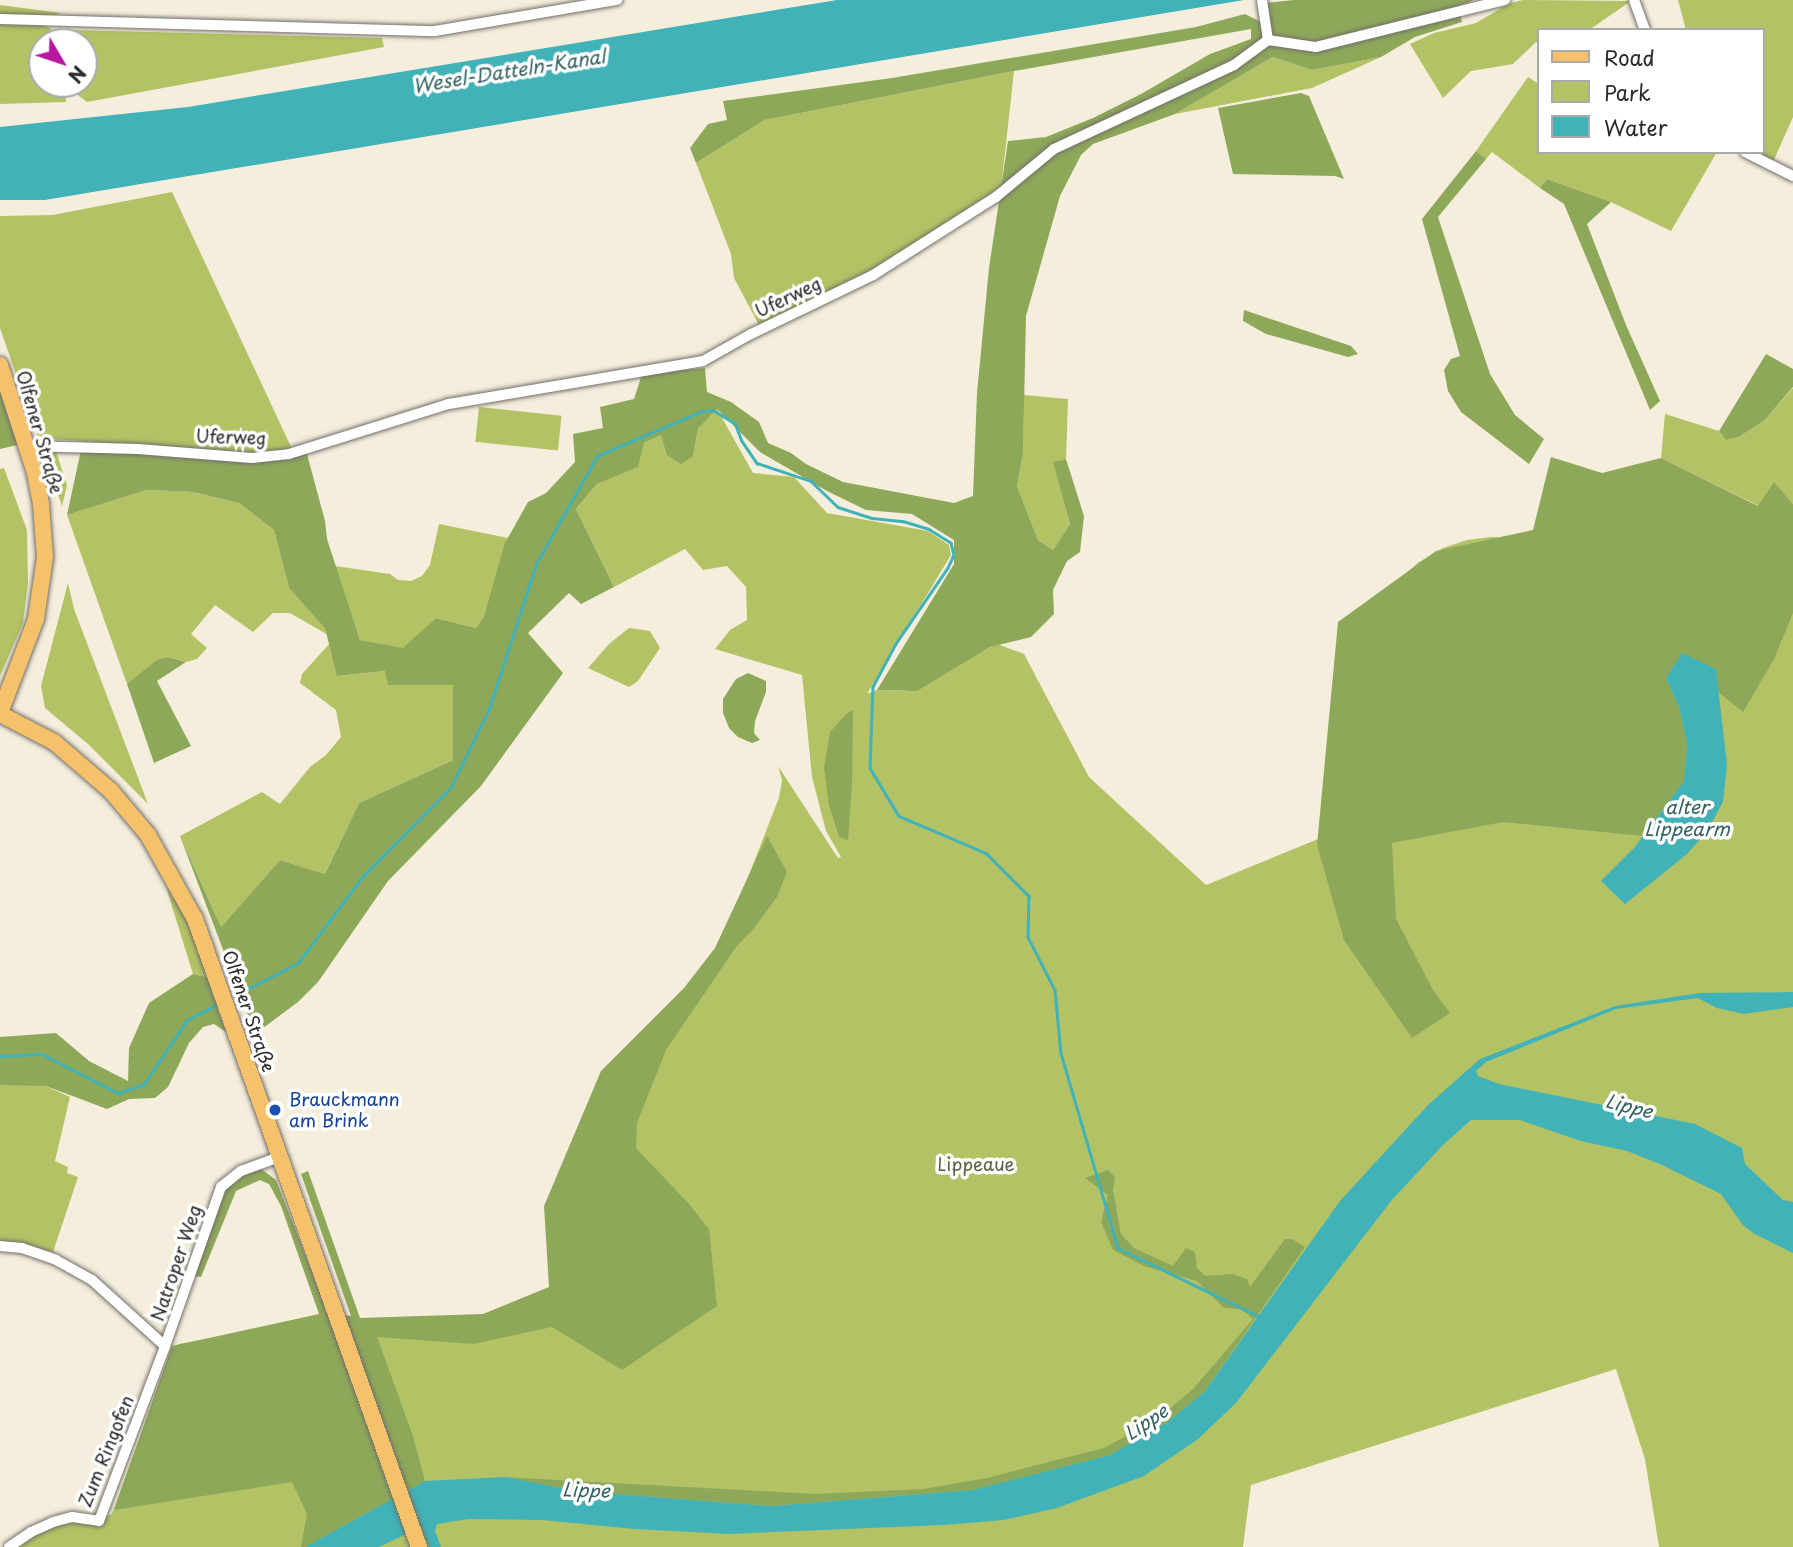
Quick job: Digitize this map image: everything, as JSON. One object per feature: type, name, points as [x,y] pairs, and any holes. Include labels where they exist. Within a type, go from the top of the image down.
[{"type":"main road","name":"Olfener Straße","points":[[0,365],[26,446],[41,505],[46,557],[36,619],[0,714],[54,742],[111,791],[148,835],[204,940],[419,1547]]},
{"type":"street","points":[[0,19],[435,31],[617,0]]},
{"type":"street","points":[[1262,0],[1268,40],[1317,47],[1505,0]]},
{"type":"street","points":[[1634,0],[1644,28]]},
{"type":"street","name":"Uferweg","points":[[26,446],[114,448],[252,458],[289,454],[449,404],[703,361],[751,334],[873,275],[996,197],[1054,149],[1234,65],[1268,40]]},
{"type":"street","points":[[1749,154],[1793,176]]},
{"type":"street","name":"Natroper Weg","points":[[0,1246],[22,1248],[55,1259],[92,1280],[165,1346],[221,1187],[241,1171],[279,1157]]},
{"type":"street","name":"Zum Ringofen","points":[[9,1547],[31,1532],[53,1522],[72,1517],[99,1521],[165,1346]]},
{"type":"green space","points":[[1294,0],[1474,0],[1458,6],[1462,22],[1415,37],[1381,57],[1312,70],[1273,57],[1175,114],[1093,144],[1081,155],[1060,196],[1026,316],[1023,454],[1017,486],[1038,540],[1053,550],[1070,524],[1053,462],[1066,459],[1084,516],[1080,552],[1067,561],[1053,590],[1054,614],[1031,637],[990,647],[917,691],[877,690],[954,564],[954,540],[912,514],[866,510],[827,491],[760,452],[717,409],[698,429],[693,456],[681,464],[667,455],[661,435],[644,443],[638,467],[597,484],[576,509],[614,587],[581,604],[569,593],[528,633],[563,673],[481,786],[388,881],[318,982],[298,1002],[255,1034],[180,836],[221,927],[280,860],[325,874],[359,803],[453,760],[453,685],[388,685],[385,671],[337,676],[325,628],[289,588],[274,530],[239,503],[193,492],[147,490],[67,515],[81,450],[307,454],[325,521],[327,539],[360,640],[403,648],[436,618],[476,628],[484,616],[505,543],[528,502],[546,493],[575,462],[573,434],[603,428],[600,407],[634,399],[642,374],[705,368],[707,392],[731,402],[759,422],[768,443],[843,482],[954,503],[973,496],[977,393],[989,268],[1008,141],[1046,137],[1093,118],[1210,54],[1251,39],[1251,29],[1014,71],[765,120],[696,163],[690,148],[708,124],[727,120],[723,101],[892,78],[1196,27],[1245,14],[1261,22],[1271,45],[1266,3]]},
{"type":"green space","points":[[1523,0],[1631,1],[1592,28],[1538,28],[1538,43],[1513,64],[1471,71],[1443,98],[1410,44],[1434,33],[1476,23],[1510,3]]},
{"type":"green space","points":[[1678,0],[1793,0],[1793,117],[1773,162],[1755,154],[1765,154],[1765,28],[1685,28]]},
{"type":"green space","points":[[0,5],[61,13],[50,17],[0,16]]},
{"type":"green space","points":[[0,24],[42,25],[50,28],[28,28],[28,98],[66,98],[66,102],[0,104]]},
{"type":"green space","points":[[98,31],[382,38],[384,47],[87,102],[82,98],[98,98]]},
{"type":"green space","points":[[1273,57],[1312,70],[1381,57],[1312,88],[1175,114]]},
{"type":"green space","points":[[1014,71],[1001,189],[906,253],[759,325],[734,278],[731,254],[696,163],[765,120]]},
{"type":"green space","points":[[1528,77],[1538,83],[1538,154],[1716,154],[1671,231],[1611,202],[1547,179],[1540,188],[1492,152],[1486,159],[1476,151]]},
{"type":"green space","points":[[1301,93],[1309,96],[1344,179],[1335,176],[1233,174],[1218,108]]},
{"type":"green space","points":[[1476,151],[1486,159],[1438,217],[1490,374],[1515,415],[1544,439],[1529,464],[1461,412],[1448,391],[1444,370],[1451,359],[1460,356],[1422,219]]},
{"type":"green space","points":[[1547,179],[1611,202],[1587,224],[1626,325],[1660,401],[1650,410],[1564,204],[1540,188]]},
{"type":"green space","points":[[172,192],[292,449],[253,453],[52,439],[67,485],[62,506],[0,328],[0,216],[53,215]]},
{"type":"green space","points":[[1244,310],[1351,346],[1358,354],[1348,357],[1266,334],[1243,321]]},
{"type":"green space","points":[[1766,354],[1793,369],[1793,387],[1765,420],[1739,437],[1726,440],[1719,431]]},
{"type":"green space","points":[[0,383],[22,444],[0,449]]},
{"type":"green space","points":[[1793,388],[1793,504],[1774,483],[1759,506],[1661,458],[1665,414],[1719,431],[1726,440],[1739,437],[1765,420]]},
{"type":"green space","points":[[1024,395],[1068,399],[1066,459],[1054,463],[1070,524],[1053,550],[1038,540],[1017,486],[1023,454]]},
{"type":"green space","points":[[479,407],[562,416],[558,450],[475,442]]},
{"type":"green space","name":"Lippeaue","points":[[717,409],[753,473],[794,477],[827,513],[928,531],[949,545],[951,555],[867,694],[877,690],[905,691],[997,644],[1024,654],[1089,777],[1206,885],[1323,837],[1345,627],[1419,562],[1443,548],[1467,540],[1491,537],[1533,539],[1793,574],[1793,1547],[1659,1547],[1645,1459],[1616,1369],[1251,1485],[1243,1547],[12,1547],[56,1525],[78,1521],[85,1525],[112,1514],[172,1348],[179,1344],[323,1318],[374,1334],[553,1301],[690,988],[728,928],[779,798],[782,780],[778,766],[838,858],[841,857],[826,831],[812,777],[802,675],[715,649],[730,630],[747,620],[746,587],[727,566],[703,570],[685,549],[614,587],[576,509],[597,484],[637,467],[644,443],[661,435],[693,456],[698,429]]},
{"type":"green space","points":[[1551,457],[1602,473],[1661,458],[1758,506],[1774,482],[1793,504],[1793,613],[1774,659],[1743,712],[1717,691],[1716,669],[1666,678],[1679,707],[1687,744],[1684,781],[1643,836],[1503,822],[1392,843],[1396,919],[1433,990],[1450,1013],[1412,1038],[1344,940],[1317,845],[1338,622],[1436,551],[1533,530]]},
{"type":"green space","points":[[4,468],[27,530],[28,583],[23,623],[0,676],[0,469]]},
{"type":"green space","points":[[147,490],[193,492],[239,503],[274,530],[289,588],[325,627],[328,635],[290,613],[273,613],[253,632],[215,605],[191,634],[207,648],[197,659],[186,662],[168,657],[127,684],[67,515]]},
{"type":"green space","points":[[439,524],[508,538],[484,616],[476,628],[436,618],[404,649],[360,640],[335,566],[390,574],[398,580],[411,581],[422,576],[430,565]]},
{"type":"green space","points":[[68,583],[74,609],[148,804],[88,744],[45,708],[41,686]]},
{"type":"green space","points":[[629,628],[650,631],[660,648],[638,681],[629,687],[588,668],[609,644]]},
{"type":"green space","points":[[331,642],[338,676],[386,671],[388,685],[453,685],[453,760],[359,803],[325,874],[280,860],[221,927],[180,836],[262,792],[280,804],[310,767],[326,755],[341,737],[336,710],[300,683],[302,674]]},
{"type":"green space","points":[[168,657],[186,662],[157,681],[191,746],[154,763],[127,684],[157,660]]},
{"type":"green space","points":[[748,673],[766,681],[766,692],[755,721],[754,733],[760,740],[752,743],[738,737],[729,728],[723,713],[723,699],[736,679]]},
{"type":"green space","points":[[853,710],[848,840],[839,837],[829,805],[824,768],[830,732]]},
{"type":"green space","points":[[767,836],[787,872],[777,897],[736,947],[666,1050],[637,1123],[636,1148],[709,1229],[717,1306],[622,1370],[552,1327],[473,1344],[377,1337],[413,1436],[425,1481],[305,1547],[301,1547],[307,1514],[292,1482],[114,1510],[172,1346],[319,1314],[281,1206],[269,1184],[260,1180],[236,1191],[201,1277],[193,1276],[223,1191],[241,1176],[260,1168],[276,1180],[328,1313],[351,1316],[301,1174],[308,1171],[360,1318],[483,1314],[549,1287],[544,1206],[601,1071],[684,988],[715,948]]},
{"type":"green space","points":[[166,887],[187,917],[207,977],[193,974]]},
{"type":"green space","points":[[193,974],[207,977],[226,1032],[214,1024],[203,1027],[189,1043],[168,1087],[155,1098],[129,1099],[107,1109],[46,1086],[0,1085],[0,1037],[56,1033],[89,1061],[128,1081],[129,1048],[149,1003]]},
{"type":"green space","points":[[23,1083],[46,1086],[70,1097],[55,1161],[68,1167],[67,1173],[78,1177],[53,1252],[21,1243],[0,1241],[0,1085]]},
{"type":"green space","points":[[1108,1170],[1115,1177],[1113,1190],[1121,1234],[1134,1248],[1173,1266],[1186,1248],[1195,1252],[1197,1268],[1205,1276],[1232,1274],[1247,1279],[1250,1287],[1285,1239],[1292,1239],[1305,1247],[1205,1391],[1169,1421],[1110,1455],[973,1490],[772,1506],[576,1491],[503,1477],[815,1494],[923,1489],[987,1478],[1104,1448],[1159,1418],[1194,1388],[1253,1319],[1241,1309],[1224,1308],[1197,1281],[1144,1266],[1113,1250],[1101,1222],[1108,1195],[1085,1178]]},
{"type":"water","name":"Wesel-Datteln-Kanal","points":[[837,0],[1244,0],[45,200],[0,200],[0,127],[188,107]]},
{"type":"water","name":"alter Lippearm","points":[[1682,653],[1716,669],[1727,765],[1723,802],[1707,831],[1687,854],[1625,904],[1601,881],[1634,848],[1684,781],[1687,744],[1679,707],[1666,678]]},
{"type":"water","points":[[1793,992],[1793,1007],[1744,1014],[1717,1008],[1698,998],[1616,1009],[1486,1062],[1476,1071],[1478,1076],[1499,1084],[1695,1124],[1742,1148],[1745,1164],[1783,1200],[1793,1202],[1793,1253],[1753,1233],[1742,1224],[1721,1194],[1662,1165],[1627,1151],[1581,1141],[1520,1120],[1471,1120],[1443,1145],[1391,1201],[1236,1403],[1198,1439],[1144,1476],[1057,1508],[1004,1520],[943,1525],[729,1534],[542,1520],[468,1519],[437,1524],[435,1531],[441,1547],[429,1547],[421,1527],[379,1547],[305,1547],[425,1481],[505,1477],[576,1491],[772,1506],[973,1490],[1110,1455],[1169,1421],[1205,1391],[1340,1201],[1428,1105],[1480,1059],[1615,1006],[1699,993]]},
{"type":"waterway","points":[[234,996],[298,963],[363,876],[451,787],[489,709],[536,564],[597,456],[702,411],[713,410],[735,423],[742,441],[757,463],[811,481],[838,507],[872,518],[903,521],[929,529],[951,543],[954,555],[948,568],[896,644],[873,687],[870,768],[899,816],[986,853],[1029,896],[1028,937],[1055,990],[1061,1053],[1118,1248],[1258,1316]]},
{"type":"waterway","points":[[0,1056],[42,1054],[118,1093],[144,1084],[187,1020],[218,1004]]},
{"type":"place","name":"Brauckmann am Brink","points":[[275,1110]]},
{"type":"water label","name":"Lippe","points":[[1629,1106]]},
{"type":"water label","name":"Lippe","points":[[1146,1422]]},
{"type":"water label","name":"Lippe","points":[[586,1490]]}]
